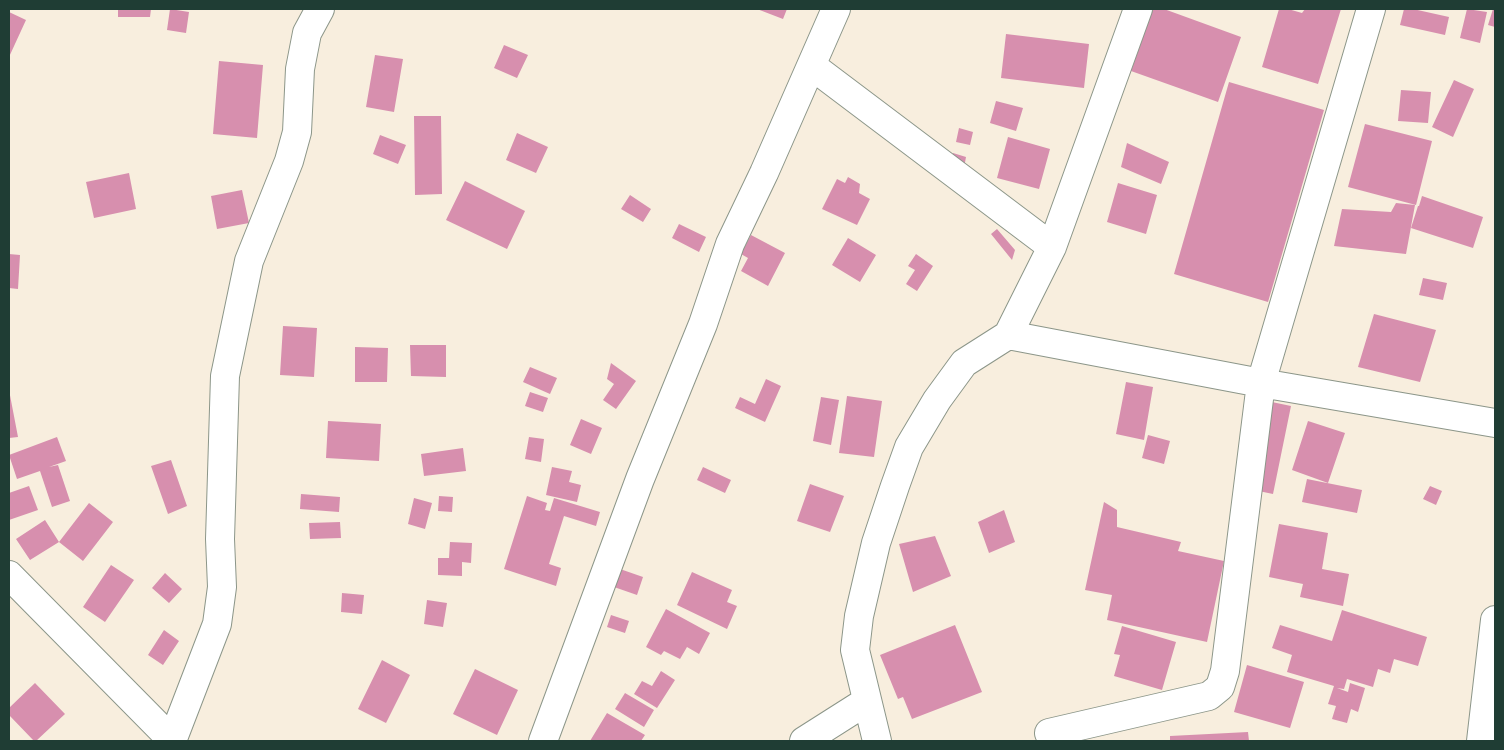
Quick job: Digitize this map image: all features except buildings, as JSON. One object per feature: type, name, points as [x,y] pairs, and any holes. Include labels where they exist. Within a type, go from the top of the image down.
[{"type":"street","points":[[9,575],[172,741],[217,624],[222,587],[220,539],[225,376],[249,261],[289,161],[297,132],[300,69],[307,33],[320,9]]},
{"type":"street","points":[[543,741],[640,479],[703,324],[730,244],[764,173],[836,9]]},
{"type":"street","points":[[877,741],[855,650],[859,616],[876,543],[910,447],[938,400],[964,363],[1008,336],[1052,247],[1138,9]]},
{"type":"street","points":[[1049,733],[1209,696],[1220,687],[1225,671],[1261,384],[1371,9]]},
{"type":"street","points":[[812,66],[1052,247]]},
{"type":"street","points":[[1008,336],[1261,384],[1495,423]]},
{"type":"street","points":[[1481,741],[1495,620]]},
{"type":"street","points":[[804,741],[867,701]]}]
